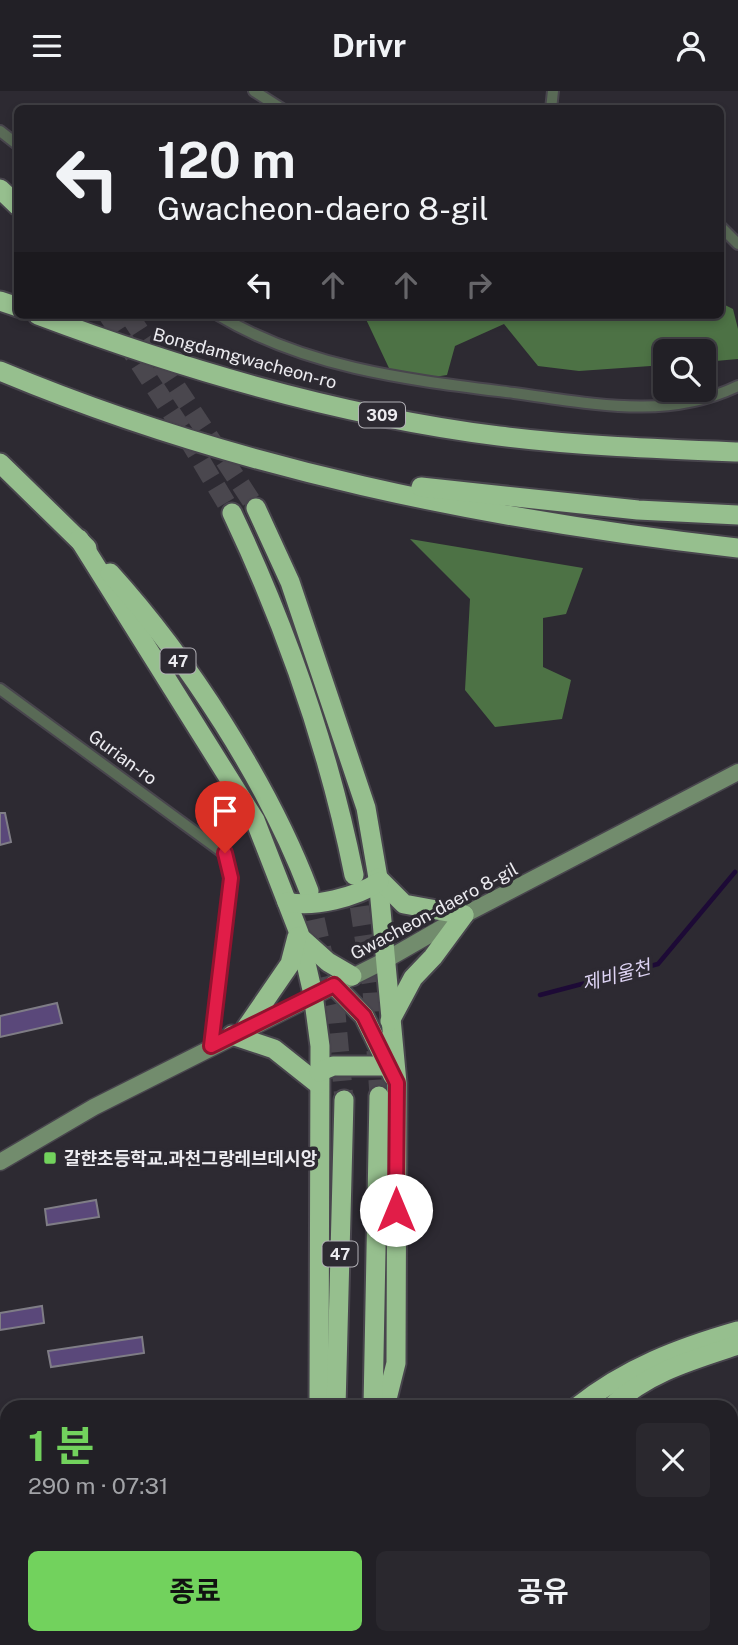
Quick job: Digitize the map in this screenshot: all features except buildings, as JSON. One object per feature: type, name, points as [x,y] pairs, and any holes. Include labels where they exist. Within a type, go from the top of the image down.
[{"type":"highway","points":[[0,189],[14,201]]},
{"type":"highway","name":"Bongdamgwacheon-ro","points":[[49,319],[182,366],[365,412],[499,436],[655,449],[738,451]]},
{"type":"highway","points":[[0,370],[130,421],[316,474],[467,509],[738,548]]},
{"type":"highway","name":"47","points":[[0,463],[79,539],[117,580],[195,685],[275,813],[309,891]]},
{"type":"highway","points":[[316,474],[536,501],[738,515]]},
{"type":"highway","points":[[256,508],[290,582],[366,808],[379,880],[393,1075],[396,1363],[387,1400]]},
{"type":"highway","points":[[232,513],[265,587],[302,686],[335,791],[354,875]]},
{"type":"highway","points":[[79,539],[123,614],[216,753],[255,820],[299,934],[319,1027],[319,1400]]},
{"type":"highway","points":[[288,902],[301,905],[365,891],[379,880]]},
{"type":"highway","points":[[379,880],[404,904],[464,915],[433,957],[413,978],[390,1021]]},
{"type":"highway","points":[[299,934],[328,962],[352,976]]},
{"type":"highway","points":[[299,934],[289,964],[239,1032],[274,1049],[319,1078]]},
{"type":"highway","points":[[334,985],[364,1016],[393,1075]]},
{"type":"highway","points":[[319,1078],[333,1066],[393,1075]]},
{"type":"highway","name":"47","points":[[373,1400],[379,1096]]},
{"type":"highway","name":"47","points":[[336,1400],[344,1100]]},
{"type":"highway","points":[[586,1400],[607,1384],[649,1361],[738,1331]]},
{"type":"highway","points":[[620,1400],[648,1379],[691,1360],[738,1345]]},
{"type":"highway","points":[[631,1400],[691,1360]]},
{"type":"street","points":[[254,91],[276,105]]},
{"type":"street","points":[[0,131],[14,142]]},
{"type":"street","points":[[724,230],[738,244]]},
{"type":"street","points":[[225,319],[265,341],[304,355],[366,372],[441,384],[632,408],[679,405],[714,397],[738,386]]},
{"type":"street","name":"Gurian-ro","points":[[0,689],[225,853],[231,878],[211,1046]]},
{"type":"street","name":"Gwacheon-daero 8-gil","points":[[0,1163],[94,1107],[313,994],[384,961],[464,915],[738,772]]},
{"type":"green space","points":[[724,304],[733,309],[738,329],[738,359],[716,361],[716,339],[653,339],[653,366],[579,371],[538,366],[504,324],[455,346],[447,375],[396,383],[366,319],[724,319]]},
{"type":"green space","points":[[410,539],[583,568],[566,614],[543,618],[543,667],[571,680],[562,719],[495,727],[465,690],[470,599]]},
{"type":"waterway","name":"제비울천","points":[[540,995],[658,964],[735,872]]},
{"type":"tunnel","points":[[111,319],[182,429],[232,513]]},
{"type":"tunnel","points":[[132,319],[256,508]]},
{"type":"tunnel","points":[[355,878],[372,990],[379,1096]]},
{"type":"tunnel","points":[[309,891],[336,1013],[344,1100]]},
{"type":"place","name":"갈햔초등학교.과천그랑레브데시앙","points":[[50,1158]]},
{"type":"route","points":[[225,853],[231,878],[220,950],[211,1046],[334,985],[364,1016],[397,1083],[396,1210]]}]
